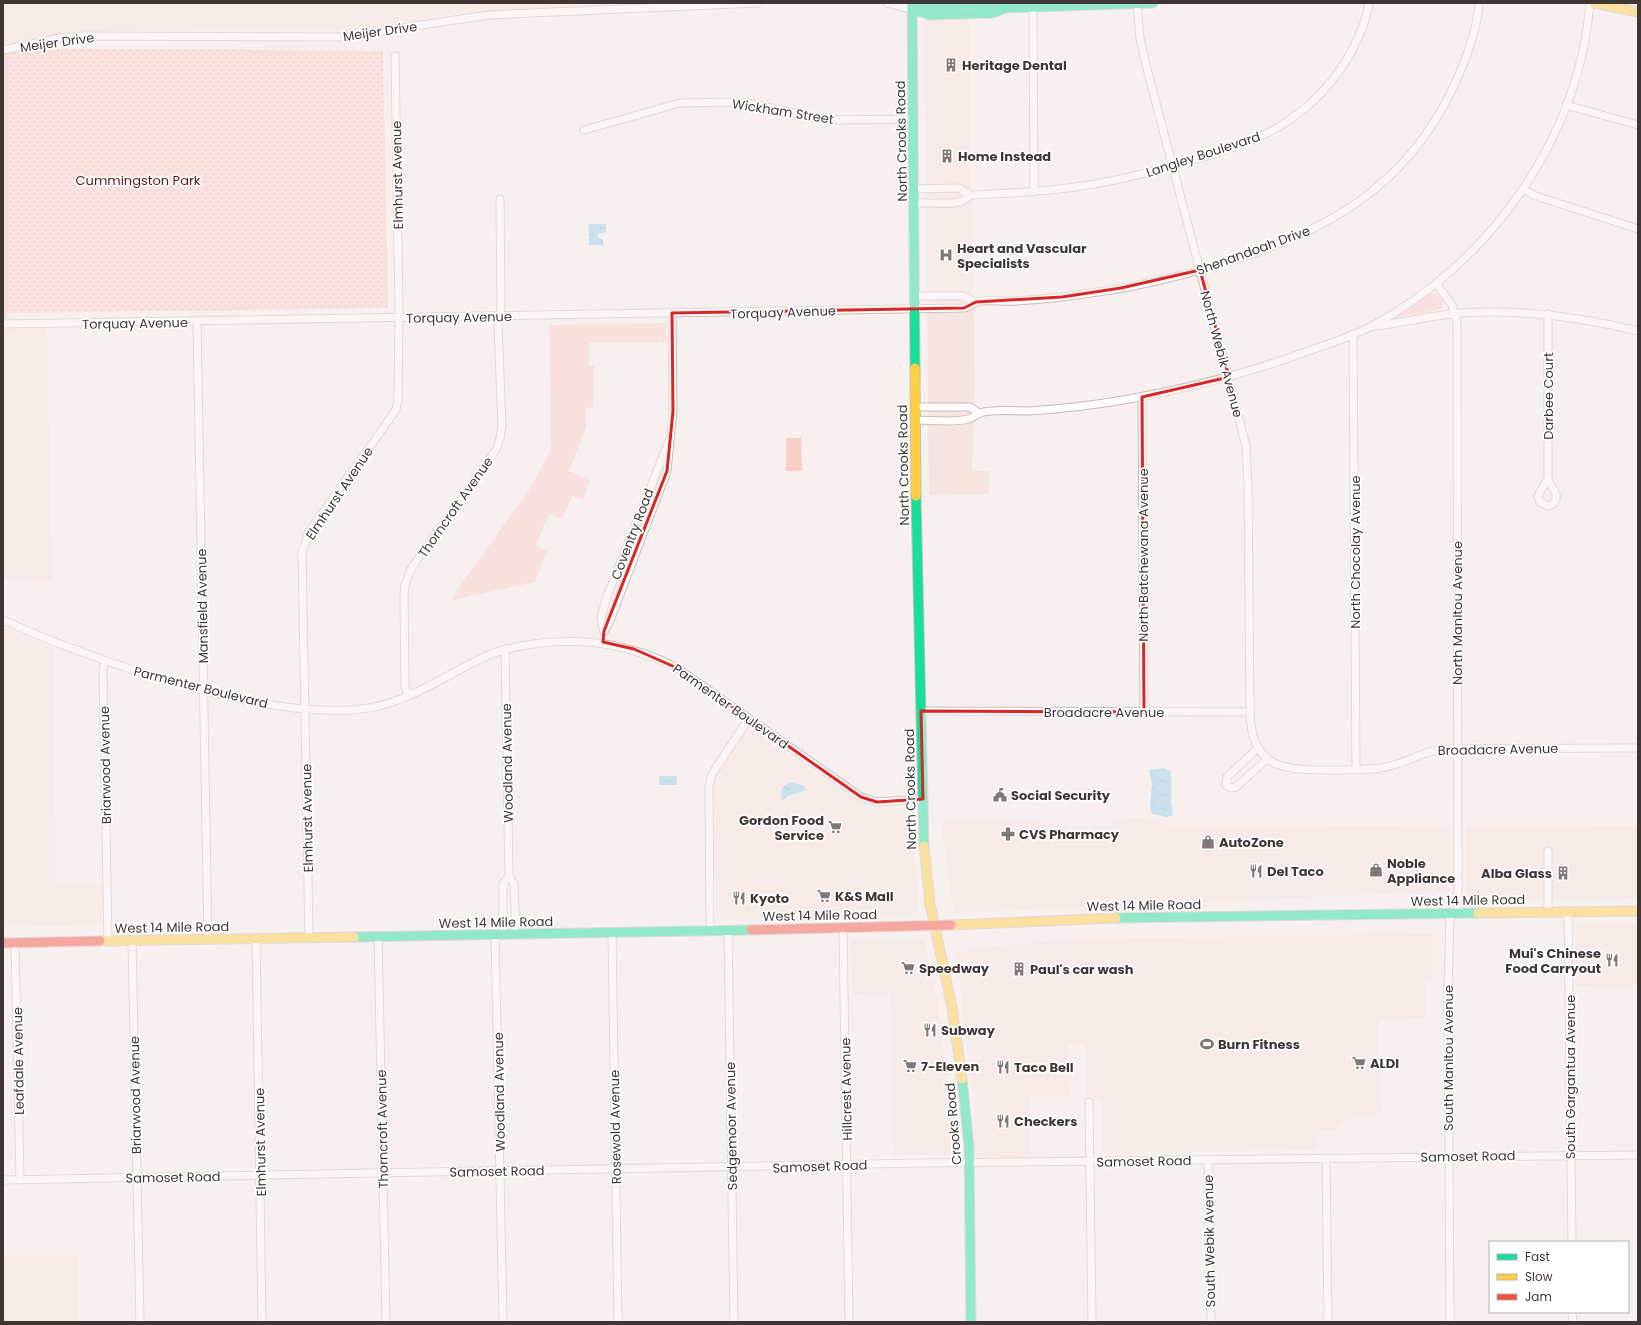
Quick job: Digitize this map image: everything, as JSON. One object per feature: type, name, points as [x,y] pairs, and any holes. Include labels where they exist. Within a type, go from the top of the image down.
[{"type":"main road","points":[[912,6],[995,4],[1005,8],[1153,3]]},
{"type":"main road","points":[[1594,3],[1638,12]]},
{"type":"main road","name":"North Crooks Road","points":[[912,6],[915,203],[915,407],[924,858],[927,886],[936,926]]},
{"type":"main road","name":"West 14 Mile Road","points":[[3,943],[936,926],[1085,918],[1638,911]]},
{"type":"main road","name":"Crooks Road","points":[[936,926],[952,1007],[966,1113],[969,1163],[971,1322]]},
{"type":"street","name":"Meijer Drive","points":[[3,50],[60,38],[83,36],[343,37],[488,15],[758,3]]},
{"type":"street","points":[[887,3],[912,6]]},
{"type":"street","name":"Langley Boulevard","points":[[915,203],[959,202],[970,195],[1034,192],[1104,182],[1173,166],[1246,142],[1278,128],[1306,108],[1329,85],[1351,52],[1365,21],[1369,3]]},
{"type":"street","name":"Shenandoah Drive","points":[[915,296],[963,296],[976,302],[1014,302],[1069,296],[1146,284],[1200,270],[1250,254],[1307,232],[1345,212],[1365,198],[1390,176],[1423,138],[1448,99],[1466,55],[1473,34],[1478,3]]},
{"type":"street","points":[[916,420],[968,419],[978,412],[1048,410],[1142,397],[1229,377],[1304,353],[1370,327],[1388,317],[1436,283],[1489,233],[1523,189],[1550,143],[1566,105],[1580,62],[1586,34],[1590,3]]},
{"type":"street","name":"North Webik Avenue","points":[[1137,4],[1142,49],[1244,438],[1247,457],[1250,712]]},
{"type":"street","points":[[1033,7],[1034,192]]},
{"type":"street","name":"Elmhurst Avenue","points":[[309,937],[302,560],[304,544],[309,532],[396,409],[400,391],[395,56]]},
{"type":"street","name":"Wickham Street","points":[[584,130],[680,103],[730,102],[754,104],[826,120],[913,119]]},
{"type":"street","points":[[1566,105],[1638,125]]},
{"type":"street","name":"Langley Boulevard","points":[[914,189],[959,188],[970,195]]},
{"type":"street","points":[[1523,189],[1536,196],[1638,229]]},
{"type":"street","name":"Thorncroft Avenue","points":[[408,696],[405,687],[405,585],[411,569],[498,444],[502,426],[498,325],[501,307],[500,199]]},
{"type":"street","points":[[1436,283],[1455,313]]},
{"type":"street","name":"Shenandoah Drive","points":[[915,309],[964,308],[976,302]]},
{"type":"street","name":"Torquay Avenue","points":[[3,324],[915,309]]},
{"type":"street","points":[[1370,327],[1455,313],[1502,312],[1548,314],[1594,320],[1638,331]]},
{"type":"street","name":"Coventry Road","points":[[603,642],[604,631],[667,471],[673,411],[672,313]]},
{"type":"street","name":"North Manitou Avenue","points":[[1454,913],[1457,749],[1458,419],[1457,323],[1455,313]]},
{"type":"street","name":"Darbee Court","points":[[1548,314],[1548,478]]},
{"type":"street","name":"Mansfield Avenue","points":[[197,321],[208,939]]},
{"type":"street","name":"North Chocolay Avenue","points":[[1353,334],[1356,770]]},
{"type":"street","name":"North Batchewana Avenue","points":[[1142,397],[1144,712]]},
{"type":"street","points":[[915,407],[970,407],[978,412]]},
{"type":"street","name":"Coventry Road","points":[[604,631],[601,618],[606,599],[670,439]]},
{"type":"street","name":"Parmenter Boulevard","points":[[3,620],[104,661],[244,700],[304,709],[352,710],[383,704],[408,696],[483,657],[504,650],[527,645],[565,641],[603,642],[634,649],[677,668],[861,797],[877,802],[923,799]]},
{"type":"street","name":"Woodland Avenue","points":[[504,650],[509,876],[514,884],[516,934]]},
{"type":"street","name":"Briarwood Avenue","points":[[104,661],[103,677],[108,941]]},
{"type":"street","name":"Broadacre Avenue","points":[[921,711],[1250,712],[1252,735],[1258,748],[1267,759],[1281,766],[1296,770],[1376,769],[1393,766],[1430,751],[1457,749],[1638,748]]},
{"type":"street","points":[[710,931],[709,786],[712,774],[749,718]]},
{"type":"street","points":[[1258,748],[1227,777],[1226,785],[1231,788],[1236,787],[1267,759]]},
{"type":"street","points":[[1548,851],[1548,912]]},
{"type":"street","name":"Woodland Avenue","points":[[503,1322],[500,1171],[499,934],[503,884],[509,876]]},
{"type":"street","name":"South Gargantua Avenue","points":[[1568,912],[1572,1241]]},
{"type":"street","name":"South Manitou Avenue","points":[[1450,1322],[1448,991],[1454,913]]},
{"type":"street","name":"Hillcrest Avenue","points":[[843,928],[849,1322]]},
{"type":"street","name":"Sedgemoor Avenue","points":[[728,930],[734,1322]]},
{"type":"street","name":"Rosewold Avenue","points":[[612,933],[618,1322]]},
{"type":"street","name":"Thorncroft Avenue","points":[[378,936],[386,1322]]},
{"type":"street","name":"Elmhurst Avenue","points":[[256,938],[262,1322]]},
{"type":"street","name":"Briarwood Avenue","points":[[132,940],[140,1322]]},
{"type":"street","name":"Leafdale Avenue","points":[[15,942],[20,1180]]},
{"type":"street","points":[[1089,1102],[1092,1322]]},
{"type":"street","name":"Samoset Road","points":[[3,1180],[1090,1161],[1638,1154]]},
{"type":"street","points":[[1326,1158],[1328,1322]]},
{"type":"street","name":"South Webik Avenue","points":[[1208,1160],[1211,1322]]},
{"type":"highlighted area","points":[[1200,270],[1229,377],[1142,397],[1144,712],[921,711],[923,799],[877,802],[861,797],[677,668],[634,649],[603,642],[604,631],[667,471],[673,411],[672,313],[964,308],[976,302],[1062,297],[1121,288]]},
{"type":"shaded area","points":[[3,3],[647,3],[480,10],[353,31],[85,31],[46,36],[3,45]]},
{"type":"shaded area","points":[[969,17],[970,187],[972,202],[975,387],[972,471],[989,471],[989,494],[929,495],[924,20]]},
{"type":"shaded area","points":[[47,328],[52,581],[3,579],[3,329]]},
{"type":"shaded area","points":[[3,627],[53,647],[56,884],[102,884],[102,925],[3,927]]},
{"type":"shaded area","points":[[750,728],[851,797],[874,809],[899,808],[907,810],[911,816],[919,898],[917,911],[908,916],[850,918],[725,920],[718,917],[716,910],[713,789],[716,776]]},
{"type":"shaded area","points":[[1143,818],[1182,828],[1449,825],[1449,891],[954,913],[941,822],[966,819],[1032,821],[1060,827],[1113,826],[1113,819]]},
{"type":"shaded area","points":[[1638,826],[1638,898],[1477,902],[1466,891],[1466,827]]},
{"type":"shaded area","points":[[1638,923],[1638,985],[1575,986],[1576,927],[1584,924]]},
{"type":"shaded area","points":[[1432,934],[1432,982],[1426,983],[1425,1018],[1392,1019],[1391,1021],[1381,1021],[1378,1025],[1381,1112],[1349,1120],[1335,1130],[1316,1130],[1317,1150],[1101,1153],[1101,1100],[1088,1095],[1086,1092],[1085,1045],[1067,1045],[1069,1096],[1030,1096],[1031,1157],[978,1158],[975,1155],[974,1099],[965,1033],[958,956],[970,948],[1083,939]]},
{"type":"shaded area","points":[[924,940],[936,996],[952,1116],[952,1155],[893,1155],[891,993],[852,994],[851,941]]},
{"type":"shaded area","points":[[78,1255],[79,1322],[3,1322],[3,1256]]},
{"type":"green space","name":"Cummingston Park","points":[[3,48],[383,51],[388,308],[7,313],[7,318],[3,318]]},
{"type":"green space","points":[[1430,294],[1437,294],[1443,301],[1442,309],[1398,317],[1398,315]]},
{"type":"green space","points":[[666,323],[666,342],[589,342],[589,366],[594,366],[593,407],[586,408],[586,427],[569,471],[590,481],[583,500],[573,496],[562,519],[549,514],[536,545],[547,551],[535,582],[452,600],[462,583],[529,490],[551,449],[549,325]]},
{"type":"green space","points":[[786,438],[801,438],[802,471],[786,471]]},
{"type":"water","points":[[589,224],[606,224],[606,232],[598,234],[598,237],[603,240],[603,245],[589,245]]},
{"type":"water","points":[[1163,768],[1171,771],[1171,800],[1173,815],[1167,817],[1152,814],[1150,806],[1152,784],[1149,770]]},
{"type":"water","points":[[659,776],[677,776],[677,785],[659,785]]},
{"type":"water","points":[[792,782],[804,786],[807,790],[788,796],[782,801],[781,790],[786,784]]},
{"type":"traffic: fast","points":[[912,3],[915,368]]},
{"type":"traffic: fast","points":[[912,9],[930,15],[993,13],[1005,8],[1153,3]]},
{"type":"traffic: fast","points":[[913,8],[973,4],[1005,8]]},
{"type":"traffic: fast","points":[[916,496],[924,846]]},
{"type":"traffic: fast","points":[[1116,918],[1478,913]]},
{"type":"traffic: fast","points":[[354,937],[751,930]]},
{"type":"traffic: fast","points":[[962,1079],[969,1146],[971,1322]]},
{"type":"traffic: slow","points":[[1594,3],[1638,12]]},
{"type":"traffic: slow","points":[[915,368],[916,496]]},
{"type":"traffic: slow","points":[[924,846],[930,904],[952,1007],[962,1079]]},
{"type":"traffic: slow","points":[[1478,913],[1638,911]]},
{"type":"traffic: slow","points":[[951,925],[1116,918]]},
{"type":"traffic: slow","points":[[100,941],[354,937]]},
{"type":"traffic: jam","points":[[751,930],[951,925]]},
{"type":"traffic: jam","points":[[3,943],[100,941]]},
{"type":"place","name":"Heritage Dental","points":[[951,65]]},
{"type":"place","name":"Home Instead","points":[[947,156]]},
{"type":"place","name":"Heart and Vascular Specialists","points":[[946,255]]},
{"type":"place","name":"Social Security","points":[[1000,795]]},
{"type":"place","name":"Gordon Food Service","points":[[835,827]]},
{"type":"place","name":"CVS Pharmacy","points":[[1008,834]]},
{"type":"place","name":"AutoZone","points":[[1208,842]]},
{"type":"place","name":"Noble Appliance","points":[[1376,870]]},
{"type":"place","name":"Del Taco","points":[[1256,871]]},
{"type":"place","name":"Alba Glass","points":[[1563,873]]},
{"type":"place","name":"K&S Mall","points":[[824,896]]},
{"type":"place","name":"Kyoto","points":[[739,898]]},
{"type":"place","name":"Mui's Chinese Food Carryout","points":[[1612,960]]},
{"type":"place","name":"Speedway","points":[[908,968]]},
{"type":"place","name":"Paul's car wash","points":[[1019,969]]},
{"type":"place","name":"Subway","points":[[930,1030]]},
{"type":"place","name":"Burn Fitness","points":[[1207,1044]]},
{"type":"place","name":"ALDI","points":[[1359,1063]]},
{"type":"place","name":"7-Eleven","points":[[910,1066]]},
{"type":"place","name":"Taco Bell","points":[[1003,1067]]},
{"type":"place","name":"Checkers","points":[[1003,1121]]}]
